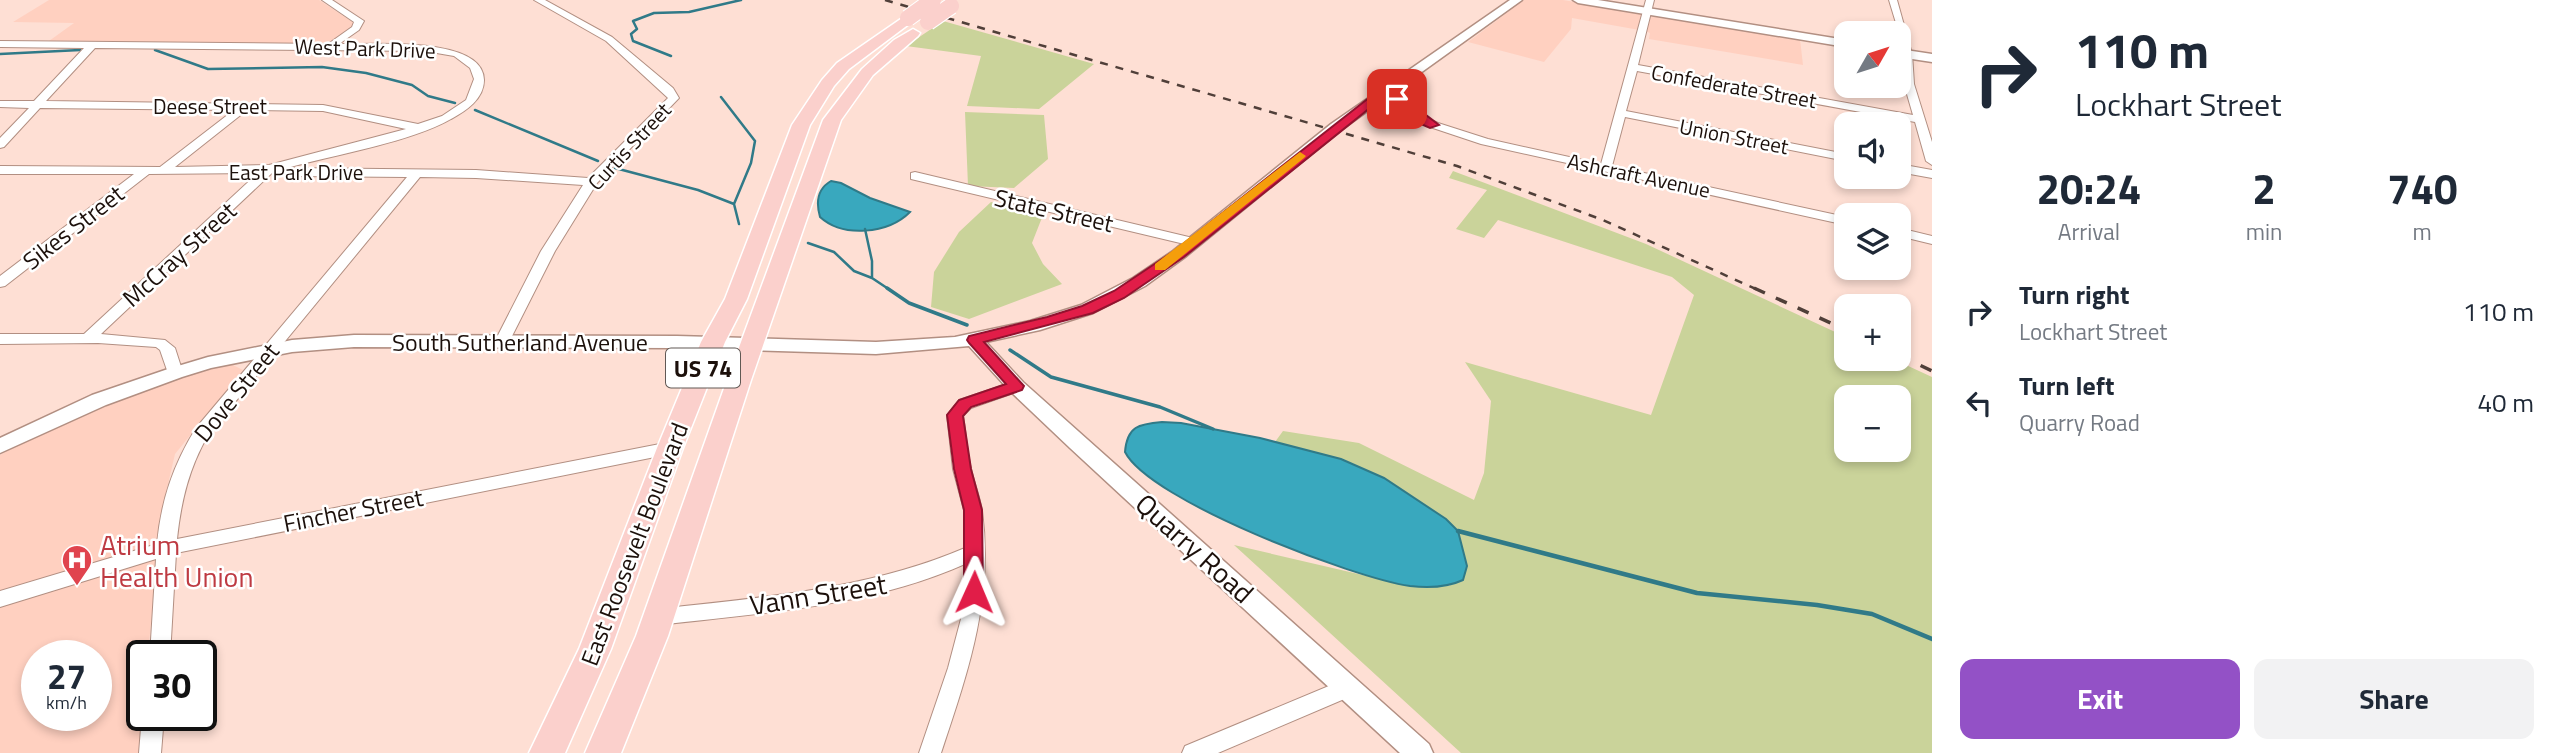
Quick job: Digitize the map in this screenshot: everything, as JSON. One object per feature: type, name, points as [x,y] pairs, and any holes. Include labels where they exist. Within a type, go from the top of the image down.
[{"type":"highway","name":"US 74","points":[[925,10],[956,3]]},
{"type":"highway","name":"East Roosevelt Boulevard","points":[[547,753],[596,649],[670,448],[713,342],[736,299],[801,125],[828,82],[843,66],[925,10]]},
{"type":"highway","name":"East Roosevelt Boulevard","points":[[603,753],[658,617],[832,120],[852,86],[925,10]]},
{"type":"street","points":[[326,0],[359,21],[356,28],[331,45]]},
{"type":"street","name":"Curtis Street","points":[[502,343],[548,251],[591,182],[674,98],[670,90],[609,39],[537,0]]},
{"type":"street","name":"South Sutherland Avenue","points":[[0,446],[99,400],[208,363],[270,350],[354,341],[713,342],[876,348],[941,345],[1034,326],[1087,309],[1139,282],[1378,96],[1517,0]]},
{"type":"street","points":[[1578,0],[1648,6],[1834,42]]},
{"type":"street","points":[[1894,0],[1898,21]]},
{"type":"street","points":[[1606,168],[1648,6]]},
{"type":"street","name":"West Park Drive","points":[[0,44],[331,45],[440,50],[457,54],[475,67],[479,79],[476,93],[470,102],[446,118],[419,128],[269,169]]},
{"type":"street","points":[[0,145],[93,44]]},
{"type":"street","points":[[1911,54],[1932,58]]},
{"type":"street","name":"Confederate Street","points":[[1632,67],[1919,119]]},
{"type":"street","points":[[1911,91],[1932,161]]},
{"type":"street","name":"Ashcraft Avenue","points":[[1378,96],[1434,125],[1485,142],[1834,218]]},
{"type":"street","name":"Deese Street","points":[[0,104],[323,108],[419,128]]},
{"type":"street","points":[[163,171],[246,106]]},
{"type":"street","name":"Union Street","points":[[1621,113],[1834,156]]},
{"type":"street","name":"East Park Drive","points":[[0,170],[269,169],[292,172],[542,177],[591,182]]},
{"type":"street","name":"McCray Street","points":[[88,338],[269,169]]},
{"type":"street","points":[[1911,170],[1932,174]]},
{"type":"street","name":"Sikes Street","points":[[0,283],[146,171]]},
{"type":"street","name":"Dove Street","points":[[161,640],[175,489],[187,454],[202,432],[417,173]]},
{"type":"street","name":"State Street","points":[[915,176],[1193,242]]},
{"type":"street","points":[[1911,235],[1932,240]]},
{"type":"street","points":[[0,339],[88,338],[160,343],[167,348],[175,373]]},
{"type":"street","name":"Quarry Road","points":[[974,340],[1016,386],[1419,753]]},
{"type":"street","points":[[930,753],[959,668],[972,615],[973,510],[960,459],[955,415],[965,404],[1016,386]]},
{"type":"street","name":"Fincher Street","points":[[0,598],[168,548],[670,448]]},
{"type":"street","name":"Vann Street","points":[[658,617],[847,594],[943,568],[973,553]]},
{"type":"street","points":[[1194,753],[1349,687]]},
{"type":"street","points":[[150,753],[152,731]]},
{"type":"shaded area","points":[[49,0],[319,0],[354,23],[350,31],[335,40],[313,44],[49,41],[74,23],[13,22]]},
{"type":"shaded area","points":[[1524,0],[1563,0],[1800,39],[1803,65],[1649,39],[1650,33],[1645,31],[1572,18],[1571,29],[1544,62],[1468,42]]},
{"type":"shaded area","name":"Atrium Health Union","points":[[231,364],[243,370],[175,454],[160,519],[149,640],[126,640],[126,731],[142,731],[140,753],[0,753],[0,455],[37,434],[181,376]]},
{"type":"green space","points":[[943,21],[1094,64],[1039,109],[967,106],[981,56],[906,46]]},
{"type":"green space","points":[[965,112],[1044,115],[1048,159],[1014,188],[968,186]]},
{"type":"green space","points":[[1453,171],[1646,244],[1834,331],[1834,371],[1911,371],[1911,367],[1932,377],[1932,753],[1461,753],[1234,545],[1410,586],[1449,586],[1467,566],[1458,531],[1446,519],[1354,464],[1275,442],[1283,431],[1359,443],[1474,500],[1484,473],[1491,401],[1465,362],[1651,415],[1694,295],[1672,277],[1498,220],[1484,238],[1456,229],[1487,190],[1449,178]]},
{"type":"green space","points":[[991,202],[1043,215],[1032,243],[1043,264],[1062,284],[969,319],[931,307],[934,272],[959,232]]},
{"type":"water","points":[[831,181],[910,212],[890,225],[865,231],[830,224],[820,217],[818,202],[820,192]]},
{"type":"water","points":[[1162,422],[1260,438],[1341,459],[1384,478],[1446,519],[1458,531],[1467,566],[1463,580],[1450,585],[1430,587],[1383,580],[1302,553],[1211,514],[1142,471],[1125,452],[1128,437],[1136,428]]},
{"type":"waterway","points":[[671,56],[633,41],[631,34],[637,29],[633,21],[654,13],[689,12],[741,0]]},
{"type":"waterway","points":[[0,54],[80,50]]},
{"type":"waterway","points":[[155,50],[208,69],[322,67],[366,73],[412,85],[428,96],[455,103]]},
{"type":"waterway","points":[[721,97],[755,141],[751,163],[734,204]]},
{"type":"waterway","points":[[475,110],[598,161]]},
{"type":"waterway","points":[[615,168],[698,190],[734,204]]},
{"type":"waterway","points":[[734,204],[739,224]]},
{"type":"waterway","points":[[865,229],[872,261],[872,278]]},
{"type":"waterway","points":[[808,243],[834,252],[854,271],[872,278]]},
{"type":"waterway","points":[[872,278],[887,288]]},
{"type":"waterway","points":[[887,288],[909,303],[967,325]]},
{"type":"waterway","points":[[1010,350],[1051,377],[1160,407],[1213,429]]},
{"type":"waterway","points":[[1458,531],[1697,593],[1817,605],[1872,614],[1932,639]]},
{"type":"railway","points":[[885,0],[1457,166],[1603,220],[1758,290]]},
{"type":"railway","points":[[1754,288],[1834,325]]},
{"type":"railway","points":[[1911,361],[1932,371]]},
{"type":"slow traffic","points":[[1160,267],[1300,156]]},
{"type":"place","name":"Atrium Health Union","points":[[77,587]]},
{"type":"route","points":[[974,592],[973,510],[962,469],[955,415],[965,404],[1016,386],[974,340],[1052,321],[1119,295],[1179,254],[1374,99],[1434,125],[1397,99]]}]
